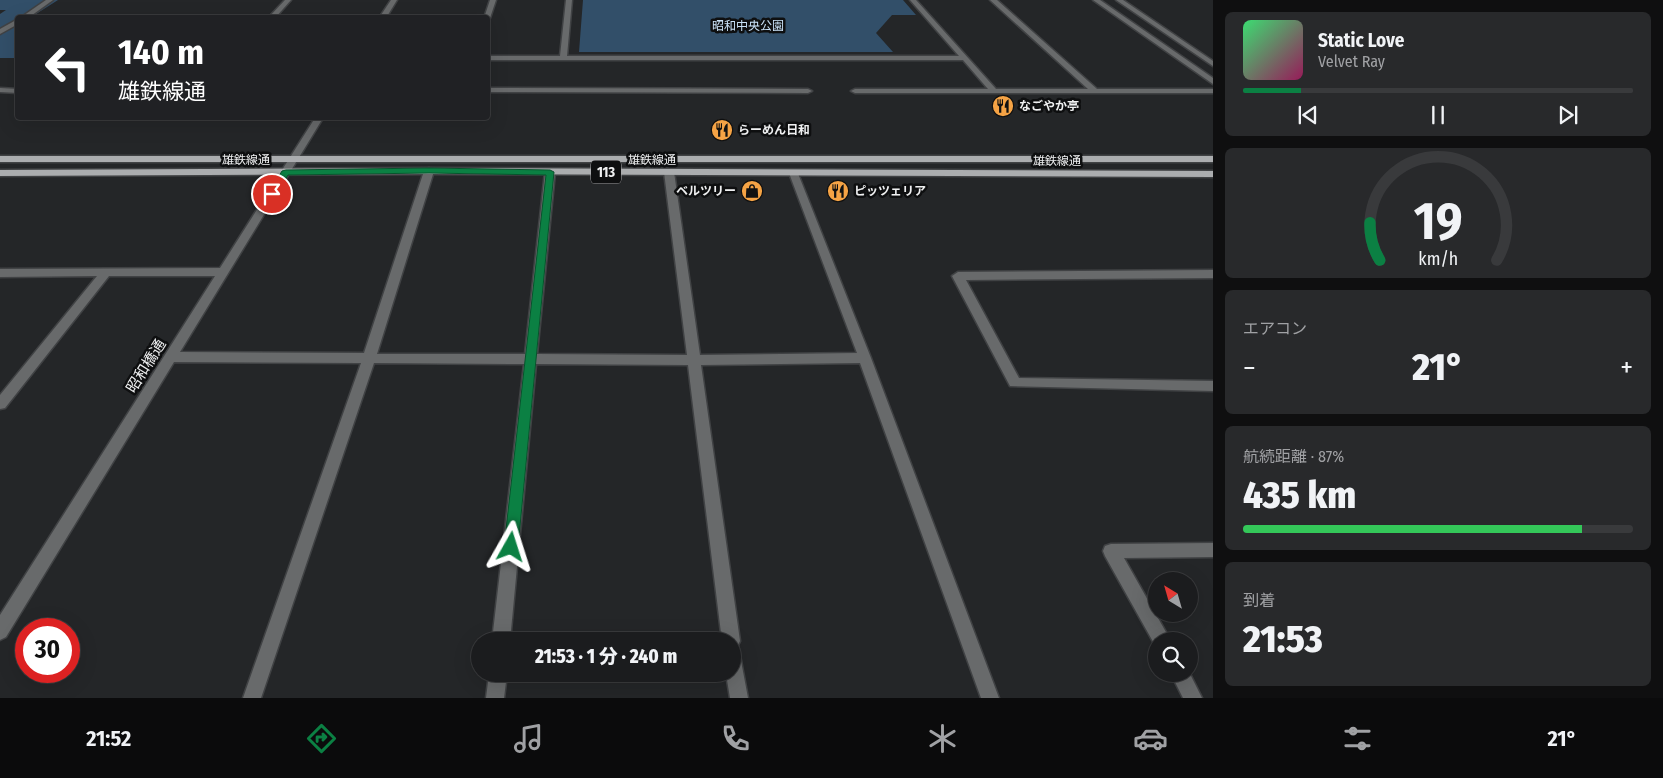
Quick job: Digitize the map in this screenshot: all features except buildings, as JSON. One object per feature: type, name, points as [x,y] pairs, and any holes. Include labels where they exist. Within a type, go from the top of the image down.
[{"type":"main road","name":"雄鉄線通","points":[[0,159],[1213,159]]},
{"type":"main road","name":"雄鉄線通","points":[[0,173],[429,171],[1213,174]]},
{"type":"street","points":[[27,15],[50,0]]},
{"type":"street","points":[[274,15],[288,0]]},
{"type":"street","points":[[384,15],[394,0]]},
{"type":"street","points":[[488,15],[493,0]]},
{"type":"street","points":[[563,59],[569,0]]},
{"type":"street","points":[[913,0],[993,90]]},
{"type":"street","points":[[993,0],[1096,90]]},
{"type":"street","points":[[1096,0],[1213,82]]},
{"type":"street","points":[[1119,0],[1213,64]]},
{"type":"street","points":[[0,32],[15,23]]},
{"type":"street","points":[[490,58],[965,58]]},
{"type":"street","points":[[0,90],[15,90]]},
{"type":"street","points":[[490,90],[808,91]]},
{"type":"street","points":[[855,91],[1213,91]]},
{"type":"street","name":"昭和橋通","points":[[0,631],[318,120]]},
{"type":"street","points":[[252,698],[369,359],[429,171]]},
{"type":"street","points":[[502,632],[550,172]]},
{"type":"street","points":[[669,172],[730,632]]},
{"type":"street","points":[[794,173],[865,358],[990,698]]},
{"type":"street","points":[[0,404],[106,272]]},
{"type":"street","points":[[0,273],[224,272]]},
{"type":"street","points":[[1213,274],[958,276],[1016,383],[1213,386]]},
{"type":"street","points":[[171,356],[694,360],[865,358]]},
{"type":"street","points":[[1157,632],[1110,550],[1213,550]]},
{"type":"street","points":[[495,698],[497,682]]},
{"type":"street","points":[[737,682],[739,698]]},
{"type":"street","points":[[1185,682],[1194,698]]},
{"type":"green space","points":[[0,0],[58,0],[36,14],[167,14],[15,15],[15,58],[0,58],[0,14],[6,10],[0,10]]},
{"type":"green space","name":"昭和中央公園","points":[[583,0],[903,0],[916,15],[892,15],[876,33],[893,52],[579,52]]},
{"type":"place","name":"なごやか亭","points":[[1003,106]]},
{"type":"place","name":"らーめん日和","points":[[722,130]]},
{"type":"place","name":"ベルツリー","points":[[752,191]]},
{"type":"place","name":"ピッツェリア","points":[[838,191]]},
{"type":"route","points":[[272,194],[286,173],[550,172],[511,547]]}]
